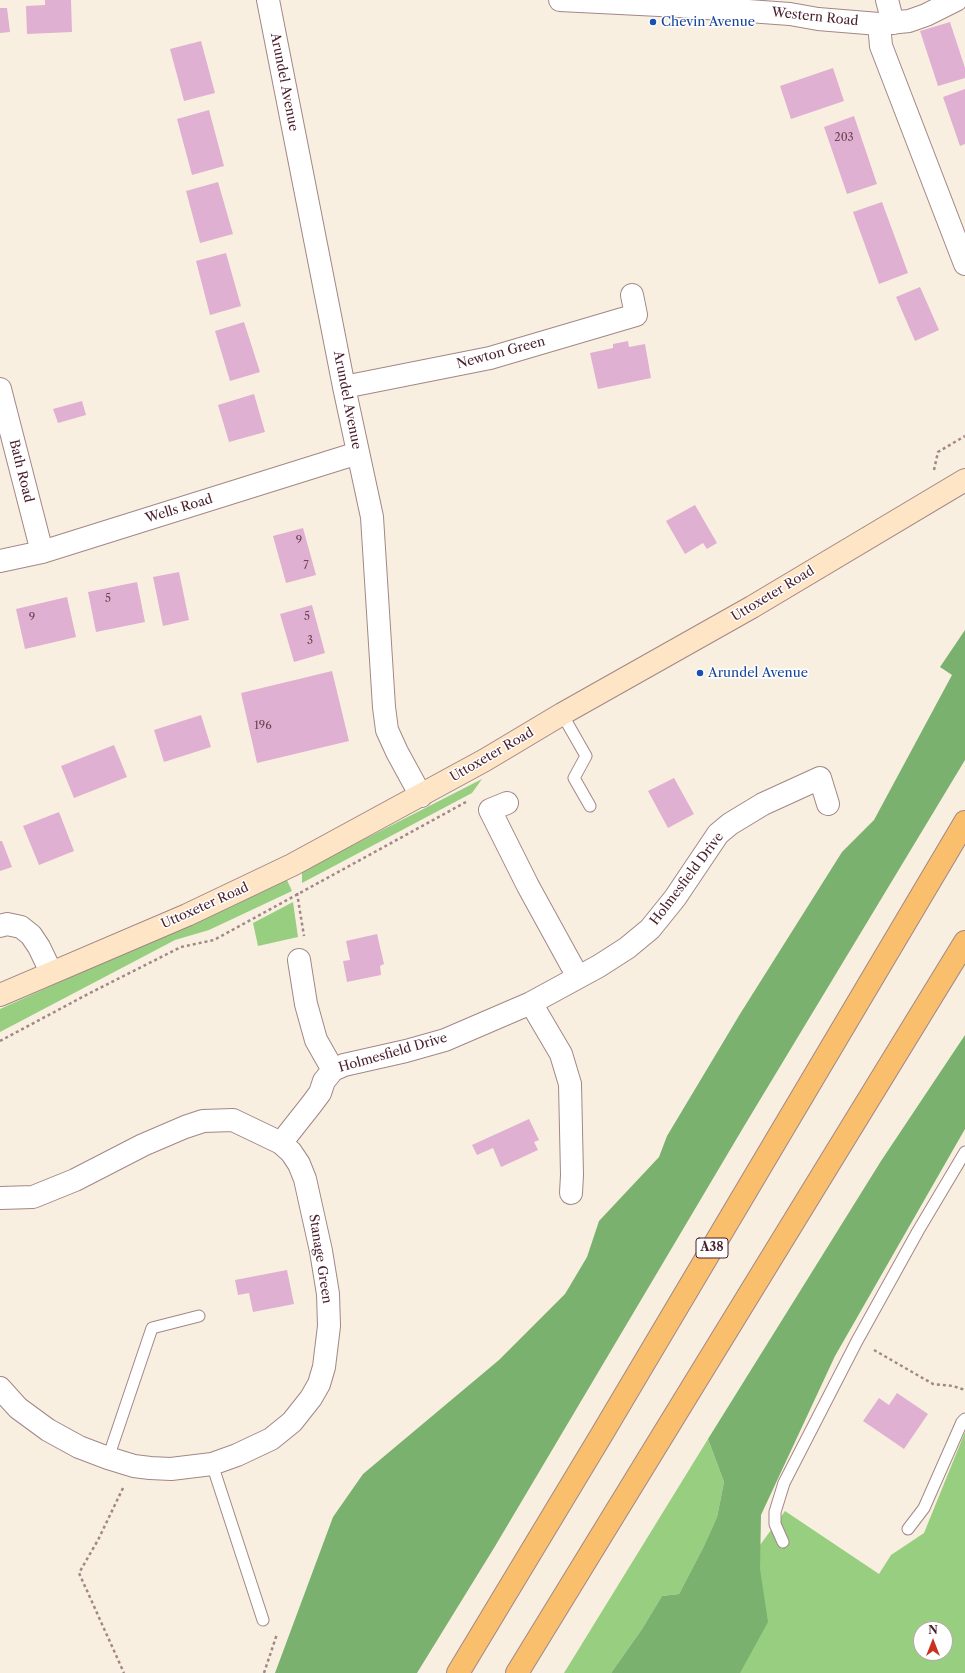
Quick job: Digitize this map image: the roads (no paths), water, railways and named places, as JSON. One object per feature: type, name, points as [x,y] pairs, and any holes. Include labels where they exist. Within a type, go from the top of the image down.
[{"type":"highway","name":"A38","points":[[458,1673],[602,1434],[965,822]]},
{"type":"highway","points":[[517,1673],[965,942]]},
{"type":"main road","name":"Uttoxeter Road","points":[[0,995],[187,915],[292,865],[421,796],[562,714],[752,607],[965,480]]},
{"type":"street","name":"Arundel Avenue","points":[[268,0],[344,387],[372,518],[384,707],[387,730],[421,796]]},
{"type":"street","name":"Western Road","points":[[560,0],[782,13],[818,19],[886,24],[909,21],[926,15],[956,0]]},
{"type":"street","points":[[887,0],[886,24],[881,46],[965,264]]},
{"type":"street","name":"Newton Green","points":[[344,387],[490,358],[636,315],[632,296]]},
{"type":"street","name":"Bath Road","points":[[0,389],[42,552]]},
{"type":"street","name":"Wells Road","points":[[0,561],[42,552],[358,453]]},
{"type":"street","name":"Holmesfield Drive","points":[[281,1143],[311,1105],[324,1081],[333,1070],[344,1065],[406,1051],[445,1040],[531,1003],[627,948],[650,929],[675,898],[718,834],[730,824],[763,804],[820,778],[828,804]]},
{"type":"street","points":[[507,803],[490,810],[528,886],[578,977]]},
{"type":"street","points":[[0,926],[8,924],[21,927],[31,935],[39,947],[51,972]]},
{"type":"street","points":[[299,960],[306,1004],[316,1040],[333,1070]]},
{"type":"street","points":[[531,1003],[561,1054],[570,1084],[572,1162],[571,1193]]},
{"type":"street","name":"Stanage Green","points":[[0,1198],[33,1197],[56,1189],[166,1134],[203,1121],[233,1120],[281,1143],[291,1152],[299,1164],[305,1179],[321,1251],[328,1294],[329,1326],[324,1367],[319,1384],[311,1398],[292,1422],[270,1438],[237,1455],[212,1464],[171,1469],[134,1466],[108,1458],[79,1447],[48,1430],[18,1408],[0,1388]]},
{"type":"lane","points":[[562,714],[586,756],[574,778],[590,806]]},
{"type":"lane","points":[[784,1542],[775,1524],[775,1512],[784,1483],[857,1341],[918,1231],[965,1152]]},
{"type":"lane","points":[[108,1458],[152,1328],[199,1316]]},
{"type":"lane","points":[[908,1529],[924,1508],[962,1422],[965,1419]]},
{"type":"lane","points":[[212,1464],[263,1620]]},
{"type":"place","name":"Chevin Avenue","points":[[653,22]]},
{"type":"place","name":"Arundel Avenue","points":[[700,673]]}]
